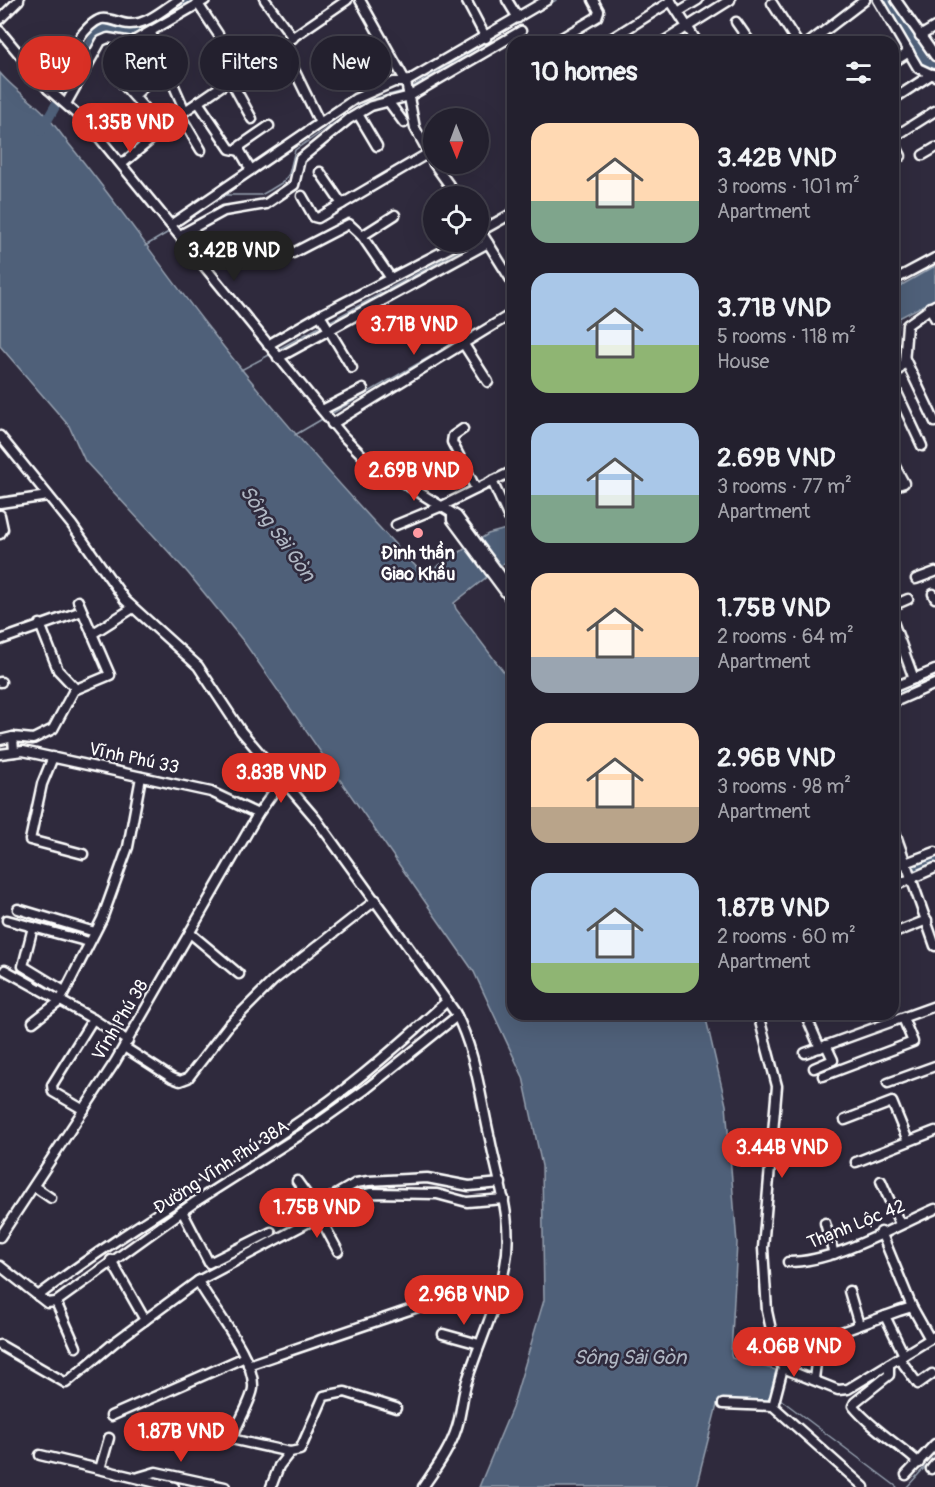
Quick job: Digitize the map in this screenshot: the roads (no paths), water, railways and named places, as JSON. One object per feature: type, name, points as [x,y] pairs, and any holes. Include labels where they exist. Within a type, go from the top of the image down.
[{"type":"street","points":[[0,19],[19,0]]},
{"type":"street","points":[[84,36],[90,27],[106,19],[131,24],[141,22],[178,0]]},
{"type":"street","points":[[265,0],[292,36]]},
{"type":"street","points":[[296,36],[347,0]]},
{"type":"street","points":[[360,0],[408,89],[415,128],[423,145]]},
{"type":"street","points":[[466,0],[486,38]]},
{"type":"street","points":[[507,0],[518,18]]},
{"type":"street","points":[[565,36],[597,17],[599,11],[593,0]]},
{"type":"street","points":[[678,12],[698,0]]},
{"type":"street","points":[[673,36],[730,0]]},
{"type":"street","points":[[818,36],[865,0]]},
{"type":"street","points":[[878,0],[918,68],[933,75]]},
{"type":"street","points":[[896,0],[935,56]]},
{"type":"street","points":[[175,228],[224,211],[266,204],[292,187],[297,178],[300,159],[327,135],[358,114],[408,89],[544,1]]},
{"type":"street","points":[[616,36],[670,1],[693,36]]},
{"type":"street","points":[[145,36],[202,2],[218,34]]},
{"type":"street","points":[[772,3],[793,36]]},
{"type":"street","points":[[736,22],[746,36]]},
{"type":"street","points":[[920,36],[935,27]]},
{"type":"street","points":[[0,31],[18,52]]},
{"type":"street","points":[[510,36],[520,31]]},
{"type":"street","points":[[151,33],[182,113],[201,150]]},
{"type":"street","points":[[408,89],[507,38]]},
{"type":"street","points":[[65,101],[103,39]]},
{"type":"street","points":[[899,58],[909,52]]},
{"type":"street","points":[[899,96],[933,75]]},
{"type":"street","points":[[299,80],[320,123]]},
{"type":"street","points":[[175,228],[250,171],[356,99],[394,82],[408,89]]},
{"type":"street","points":[[50,90],[65,101],[122,164],[327,417],[362,454],[452,514],[452,520],[470,537],[496,574],[507,595]]},
{"type":"street","points":[[128,90],[163,129]]},
{"type":"street","points":[[134,96],[140,90]]},
{"type":"street","points":[[122,164],[182,113],[217,90]]},
{"type":"street","points":[[236,90],[252,119]]},
{"type":"street","points":[[388,101],[404,123]]},
{"type":"street","points":[[198,102],[230,149],[240,151]]},
{"type":"street","points":[[899,134],[935,111]]},
{"type":"street","points":[[358,114],[377,146]]},
{"type":"street","points":[[250,171],[240,151],[240,146],[269,126]]},
{"type":"street","points":[[923,155],[935,148]]},
{"type":"street","points":[[899,150],[902,156]]},
{"type":"street","points":[[302,196],[314,217],[318,218],[423,156]]},
{"type":"street","points":[[320,172],[342,204]]},
{"type":"street","points":[[362,236],[395,215]]},
{"type":"street","points":[[489,225],[507,216]]},
{"type":"street","points":[[293,253],[350,224],[362,236],[390,277]]},
{"type":"street","points":[[489,245],[507,273]]},
{"type":"street","points":[[274,352],[325,323],[390,277],[441,252]]},
{"type":"street","points":[[274,352],[325,323],[470,252]]},
{"type":"street","points":[[899,277],[935,258]]},
{"type":"street","points":[[899,370],[904,363],[907,325],[933,306],[935,318]]},
{"type":"street","points":[[327,417],[464,343],[507,316]]},
{"type":"street","points":[[325,323],[352,368]]},
{"type":"street","points":[[464,343],[488,382]]},
{"type":"street","points":[[904,359],[935,422]]},
{"type":"street","points":[[327,417],[363,389]]},
{"type":"street","points":[[899,395],[922,446]]},
{"type":"street","points":[[463,429],[453,436],[452,442],[476,489]]},
{"type":"street","points":[[0,436],[133,608],[198,666],[241,731],[283,779],[376,900],[465,1030],[476,1066],[490,1142],[501,1183],[507,1249],[500,1285],[479,1344],[450,1446],[423,1487]]},
{"type":"street","points":[[899,473],[904,482],[899,484]]},
{"type":"street","points":[[396,525],[442,506],[507,474]]},
{"type":"street","points":[[492,481],[507,514]]},
{"type":"street","points":[[0,503],[46,494]]},
{"type":"street","points":[[0,515],[3,529],[0,534]]},
{"type":"street","points":[[916,579],[935,572]]},
{"type":"street","points":[[496,574],[507,586]]},
{"type":"street","points":[[899,603],[908,599]]},
{"type":"street","points":[[0,740],[13,737],[33,739],[53,729],[68,698],[76,689],[110,675],[78,601]]},
{"type":"street","points":[[92,634],[133,608]]},
{"type":"street","points":[[0,640],[82,611]]},
{"type":"street","points":[[40,624],[58,670],[76,689]]},
{"type":"street","points":[[899,638],[914,679]]},
{"type":"street","points":[[899,685],[935,670]]},
{"type":"street","points":[[899,700],[935,684]]},
{"type":"street","points":[[13,737],[14,750]]},
{"type":"street","name":"Vĩnh Phú 33","points":[[0,754],[14,750],[211,792],[258,814]]},
{"type":"street","points":[[52,757],[42,784],[30,840],[83,854]]},
{"type":"street","points":[[33,1022],[60,1000],[95,932],[128,847],[141,777]]},
{"type":"street","name":"Vĩnh Phú 38","points":[[0,1237],[35,1187],[126,1044],[258,814],[283,779]]},
{"type":"street","points":[[899,841],[930,922],[935,946]]},
{"type":"street","points":[[899,865],[935,852]]},
{"type":"street","points":[[899,884],[935,868]]},
{"type":"street","points":[[5,969],[93,1019],[172,1078],[180,1081],[188,1078],[229,1025],[274,980],[376,900]]},
{"type":"street","points":[[18,909],[95,932]]},
{"type":"street","points":[[7,920],[89,942]]},
{"type":"street","points":[[899,932],[930,922]]},
{"type":"street","points":[[33,927],[23,966],[64,991]]},
{"type":"street","points":[[190,933],[239,974]]},
{"type":"street","points":[[38,1296],[141,1222],[329,1100],[381,1062],[447,1001]]},
{"type":"street","points":[[899,1019],[935,1006]]},
{"type":"street","name":"Đường Vĩnh Phú 38A","points":[[56,1302],[111,1260],[182,1211],[357,1096],[457,1016]]},
{"type":"street","points":[[823,1076],[912,1042],[903,1018]]},
{"type":"street","points":[[84,1110],[53,1092],[52,1085],[93,1019]]},
{"type":"street","points":[[760,1020],[777,1086],[763,1248],[767,1311],[776,1353],[783,1368],[773,1406]]},
{"type":"street","points":[[808,1020],[832,1060],[814,1068]]},
{"type":"street","points":[[805,1053],[897,1020]]},
{"type":"street","points":[[888,1083],[935,1066]]},
{"type":"street","points":[[845,1120],[892,1102],[908,1141]]},
{"type":"street","points":[[855,1162],[935,1131]]},
{"type":"street","points":[[0,1345],[66,1383],[198,1281],[317,1210],[356,1183],[427,1178],[469,1186],[501,1183]]},
{"type":"street","points":[[297,1181],[317,1210],[338,1251]]},
{"type":"street","points":[[881,1181],[900,1224]]},
{"type":"street","points":[[35,1187],[51,1198]]},
{"type":"street","points":[[301,1215],[371,1193],[437,1194],[467,1202],[504,1199]]},
{"type":"street","name":"Thạnh Lộc 42","points":[[788,1262],[810,1262],[834,1254],[935,1209]]},
{"type":"street","points":[[182,1211],[209,1263],[271,1232]]},
{"type":"street","points":[[825,1223],[834,1254]]},
{"type":"street","points":[[783,1368],[838,1390],[848,1389],[932,1338],[912,1307],[881,1232]]},
{"type":"street","points":[[111,1260],[145,1320]]},
{"type":"street","points":[[0,1266],[47,1303],[56,1302],[76,1347]]},
{"type":"street","points":[[198,1281],[247,1361],[253,1389],[231,1439],[290,1452],[300,1450],[324,1396],[345,1392],[396,1408]]},
{"type":"street","points":[[111,1416],[247,1361],[471,1290],[500,1285]]},
{"type":"street","points":[[849,1292],[859,1325]]},
{"type":"street","points":[[814,1380],[817,1342],[912,1307]]},
{"type":"street","points":[[885,1316],[901,1356],[918,1384],[932,1374]]},
{"type":"street","points":[[442,1334],[479,1344]]},
{"type":"street","points":[[889,1364],[889,1375],[855,1402],[853,1407],[874,1428],[884,1433],[919,1463]]},
{"type":"street","points":[[723,1404],[773,1406],[864,1487]]},
{"type":"street","points":[[100,1469],[109,1437]]},
{"type":"street","points":[[906,1476],[935,1444]]},
{"type":"street","points":[[271,1487],[279,1466],[290,1452]]},
{"type":"street","points":[[40,1455],[174,1487]]},
{"type":"street","points":[[139,1477],[156,1472],[225,1487]]},
{"type":"water","name":"Sông Sài Gòn","points":[[0,73],[50,119],[237,364],[342,486],[424,575],[488,534],[507,529],[507,561],[454,603],[456,609],[507,676],[507,1020],[705,1020],[726,1105],[737,1243],[731,1355],[732,1358],[776,1370],[770,1401],[764,1404],[722,1401],[717,1405],[696,1487],[479,1487],[512,1408],[544,1300],[542,1166],[523,1077],[474,972],[244,642],[188,573],[85,461],[69,426],[0,346]]},
{"type":"water","points":[[935,266],[935,299],[899,318],[899,287]]},
{"type":"waterway","points":[[41,131],[100,28],[144,32],[193,0]]},
{"type":"waterway","points":[[411,88],[556,0]]},
{"type":"waterway","points":[[887,0],[926,64],[935,69]]},
{"type":"waterway","points":[[176,227],[225,195],[261,195],[270,190],[283,182],[289,174],[295,150],[366,101],[403,91]]},
{"type":"waterway","points":[[145,246],[172,230]]},
{"type":"waterway","points":[[327,323],[457,252]]},
{"type":"waterway","points":[[277,350],[323,325]]},
{"type":"waterway","points":[[331,414],[462,338]]},
{"type":"waterway","points":[[241,370],[271,354]]},
{"type":"waterway","points":[[295,435],[324,418]]},
{"type":"waterway","points":[[899,692],[935,677]]},
{"type":"waterway","points":[[899,874],[935,861]]},
{"type":"waterway","points":[[780,1399],[897,1487]]},
{"type":"waterway","points":[[907,1487],[935,1456]]},
{"type":"place","name":"Đình thần Giao Khẩu","points":[[418,533]]}]
